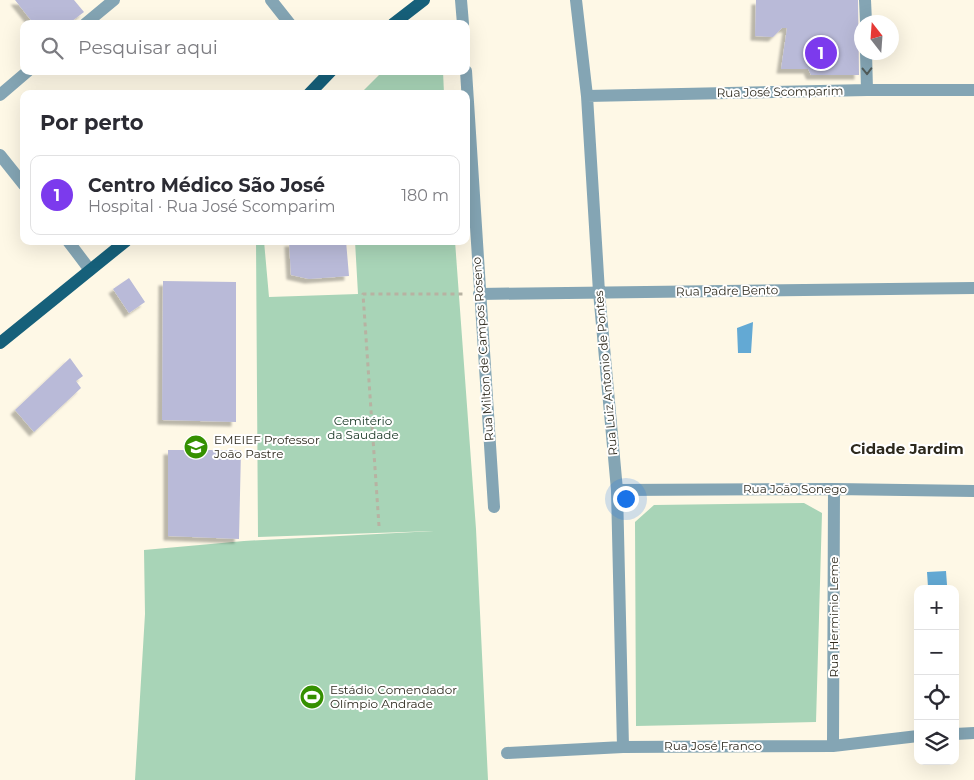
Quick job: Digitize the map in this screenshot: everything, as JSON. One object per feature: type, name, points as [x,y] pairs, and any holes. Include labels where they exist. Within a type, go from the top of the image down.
[{"type":"main road","points":[[398,20],[424,0]]},
{"type":"main road","points":[[313,90],[326,75]]},
{"type":"main road","points":[[0,343],[121,245]]},
{"type":"street","points":[[90,20],[114,0]]},
{"type":"street","points":[[271,0],[287,20]]},
{"type":"street","points":[[462,0],[463,20]]},
{"type":"street","name":"Rua Luiz Antonio de Pontes","points":[[576,0],[587,96],[599,292],[617,490],[623,746]]},
{"type":"street","points":[[865,0],[866,15]]},
{"type":"street","points":[[866,60],[867,90]]},
{"type":"street","points":[[0,95],[23,75]]},
{"type":"street","name":"Rua Milton de Campos Roseno","points":[[466,75],[467,90]]},
{"type":"street","name":"Rua José Scomparim","points":[[587,96],[867,90],[974,90]]},
{"type":"street","name":"Rua Milton de Campos Roseno","points":[[470,140],[494,507]]},
{"type":"street","points":[[0,155],[20,180]]},
{"type":"street","points":[[71,245],[90,270]]},
{"type":"street","name":"Rua Padre Bento","points":[[479,294],[974,288]]},
{"type":"street","name":"Rua João Sonego","points":[[617,490],[834,489],[974,491]]},
{"type":"street","name":"Rua Herminio Leme","points":[[833,746],[834,489]]},
{"type":"street","points":[[959,734],[974,733]]},
{"type":"street","name":"Rua José Franco","points":[[507,753],[623,746],[833,746],[914,736]]},
{"type":"path","points":[[379,526],[363,294],[479,294]]},
{"type":"green space","points":[[379,75],[443,75],[444,90],[364,90]]},
{"type":"green space","name":"Cemitério da Saudade","points":[[256,245],[264,245],[269,297],[358,294],[355,245],[455,245],[476,529],[488,780],[135,780],[145,614],[144,550],[244,541],[434,531],[258,537]]},
{"type":"green space","points":[[804,503],[822,513],[816,722],[636,726],[635,522],[654,505]]},
{"type":"water","points":[[753,322],[751,353],[738,353],[737,328]]},
{"type":"water","points":[[946,571],[947,585],[928,585],[927,572]]},
{"type":"building","points":[[15,0],[74,0],[84,12],[73,20],[31,20]]},
{"type":"building","points":[[756,0],[858,0],[858,15],[854,15],[854,60],[859,60],[859,75],[811,75],[808,69],[781,69],[787,28],[782,28],[773,37],[755,36]]},
{"type":"building","points":[[289,245],[346,245],[349,276],[309,279],[291,275]]},
{"type":"building","points":[[129,278],[145,302],[129,313],[113,289]]},
{"type":"building","points":[[163,281],[236,282],[236,422],[162,420]]},
{"type":"building","points":[[70,358],[83,376],[76,381],[81,388],[34,432],[15,410]]},
{"type":"building","points":[[168,450],[241,450],[239,539],[168,536]]},
{"type":"place","name":"Centro Médico São José","points":[[821,53]]},
{"type":"place","name":"EMEIEF Professor João Pastre","points":[[196,447]]},
{"type":"place","name":"Estádio Comendador Olímpio Andrade","points":[[312,697]]},
{"type":"district","name":"Cidade Jardim","points":[[907,449]]}]
